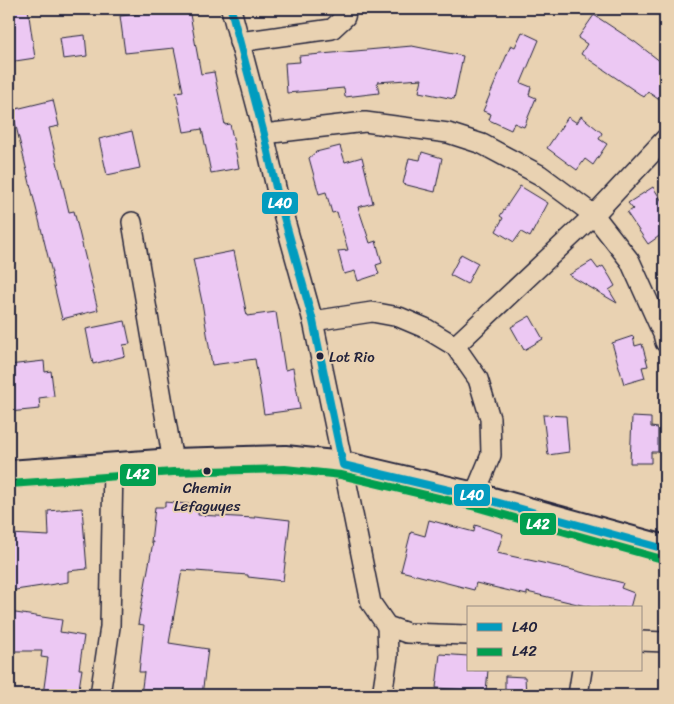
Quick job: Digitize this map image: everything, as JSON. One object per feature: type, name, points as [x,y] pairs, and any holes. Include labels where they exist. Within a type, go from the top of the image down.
[{"type":"main road","points":[[9,474],[173,462],[285,460],[343,465],[664,544]]},
{"type":"street","points":[[230,9],[264,134],[277,192],[313,321],[371,603],[387,626],[388,656],[382,695]]},
{"type":"street","points":[[239,42],[332,29],[344,17],[347,9]]},
{"type":"street","points":[[264,134],[366,122],[448,133],[482,144],[540,175],[594,215],[630,261],[665,342]]},
{"type":"street","points":[[455,346],[594,215],[665,139]]},
{"type":"street","points":[[132,222],[173,462]]},
{"type":"street","points":[[313,321],[372,312],[399,317],[425,328],[455,346],[478,379],[490,418],[491,455],[474,496]]},
{"type":"street","points":[[100,695],[110,627],[113,466]]},
{"type":"street","points":[[387,626],[407,632],[467,635]]},
{"type":"street","points":[[642,641],[665,642]]},
{"type":"street","points":[[578,695],[582,672]]},
{"type":"building","points":[[9,9],[28,9],[35,58],[9,62]]},
{"type":"building","points":[[189,9],[201,74],[214,72],[225,125],[230,124],[239,168],[211,173],[202,129],[184,132],[176,92],[183,91],[174,48],[125,53],[120,16]]},
{"type":"building","points":[[594,15],[635,42],[665,65],[665,88],[658,99],[648,92],[644,97],[581,54],[587,44],[578,38]]},
{"type":"building","points":[[522,32],[539,40],[521,83],[531,87],[529,95],[536,98],[524,127],[514,123],[511,130],[489,120],[491,114],[483,111],[511,45],[515,47]]},
{"type":"building","points":[[85,35],[87,56],[63,59],[60,38]]},
{"type":"building","points":[[412,46],[463,56],[454,99],[419,92],[422,79],[377,82],[379,93],[345,97],[344,88],[287,93],[285,63],[300,62],[299,56]]},
{"type":"building","points":[[53,100],[59,126],[49,128],[69,212],[74,211],[98,310],[62,319],[12,110]]},
{"type":"building","points":[[581,116],[602,133],[599,139],[607,144],[593,165],[585,159],[577,170],[547,148],[568,117],[577,123]]},
{"type":"building","points":[[132,131],[140,168],[107,175],[99,139]]},
{"type":"building","points":[[340,146],[345,162],[362,157],[373,203],[358,207],[370,243],[376,241],[382,263],[376,265],[379,274],[358,281],[355,271],[344,274],[338,251],[348,250],[337,212],[332,213],[326,192],[319,194],[309,158],[316,152]]},
{"type":"building","points":[[422,152],[442,158],[435,192],[403,184],[409,158],[420,160]]},
{"type":"building","points":[[520,186],[548,203],[530,237],[521,232],[514,242],[496,231],[503,218],[500,216]]},
{"type":"building","points":[[653,187],[665,206],[665,232],[648,244],[627,213],[633,209],[628,203]]},
{"type":"building","points":[[234,251],[247,316],[276,312],[285,370],[293,368],[300,409],[264,414],[255,359],[212,365],[193,259]]},
{"type":"building","points":[[461,254],[478,263],[467,284],[450,275]]},
{"type":"building","points":[[592,261],[598,269],[603,266],[610,277],[615,286],[609,290],[617,303],[569,275]]},
{"type":"building","points":[[530,316],[543,339],[524,350],[511,327]]},
{"type":"building","points":[[125,321],[130,344],[123,345],[125,356],[93,364],[86,329]]},
{"type":"building","points":[[633,336],[635,346],[642,344],[648,366],[642,367],[645,378],[624,384],[612,343]]},
{"type":"building","points":[[44,361],[45,372],[51,371],[54,396],[39,398],[40,409],[9,412],[9,365]]},
{"type":"building","points":[[543,415],[566,416],[569,452],[548,455]]},
{"type":"building","points":[[632,417],[651,418],[651,427],[658,428],[658,452],[651,452],[651,463],[630,463]]},
{"type":"building","points":[[165,502],[199,505],[198,515],[255,518],[255,516],[290,520],[283,581],[248,577],[248,575],[182,570],[169,643],[208,649],[202,695],[141,695],[144,672],[139,672],[144,625],[138,624],[153,542],[151,542],[155,507],[165,507]]},
{"type":"building","points":[[82,508],[87,569],[68,571],[68,582],[9,591],[9,534],[49,536],[48,511]]},
{"type":"building","points":[[429,520],[474,532],[475,525],[503,534],[497,553],[623,583],[621,588],[634,593],[631,606],[586,606],[527,592],[527,595],[476,583],[474,590],[401,571],[411,532],[425,536]]},
{"type":"building","points":[[9,612],[62,620],[60,632],[84,636],[79,669],[82,669],[78,695],[43,695],[48,658],[41,657],[42,651],[9,651]]},
{"type":"building","points":[[440,654],[467,656],[467,672],[488,672],[486,691],[436,688]]},
{"type":"building","points":[[505,676],[525,677],[526,695],[505,695]]},
{"type":"transit line","name":"L40","points":[[231,9],[264,134],[277,192],[313,321],[343,465],[474,496],[665,549]]},
{"type":"transit line","name":"L42","points":[[10,484],[173,472],[285,469],[341,475],[472,506],[662,559]]},
{"type":"place","name":"Lot Rio","points":[[320,356]]},
{"type":"place","name":"Chemin Lefaguyes","points":[[207,471]]}]
